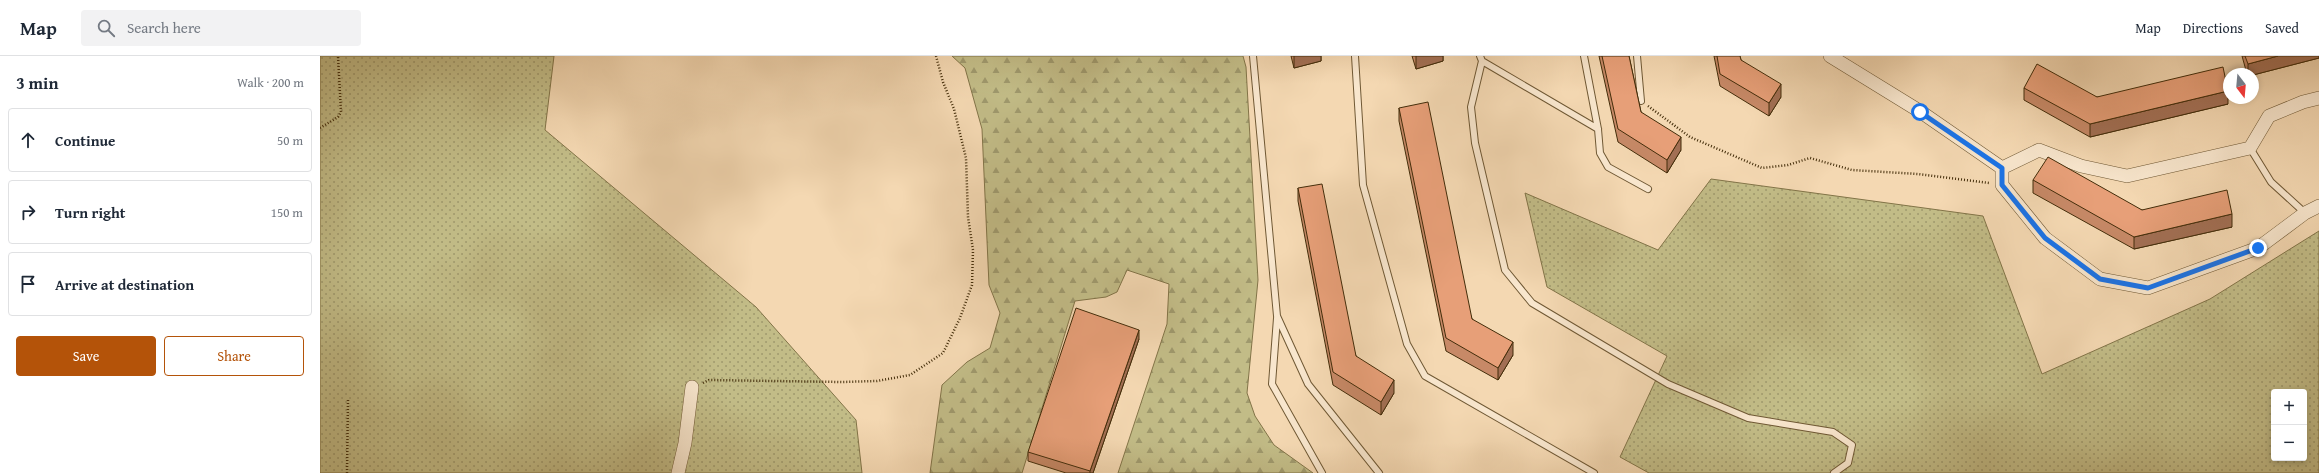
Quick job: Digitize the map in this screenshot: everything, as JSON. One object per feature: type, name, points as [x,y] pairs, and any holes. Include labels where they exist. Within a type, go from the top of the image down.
[{"type":"street","points":[[1830,56],[1920,112],[2002,168]]},
{"type":"street","points":[[2002,168],[2039,150],[2081,166],[2127,176],[2250,148],[2269,116],[2303,102],[2319,98]]},
{"type":"street","points":[[2002,168],[2002,185],[2045,238],[2100,279],[2148,288],[2258,248],[2305,213],[2319,206]]},
{"type":"street","points":[[678,473],[685,443],[692,387]]},
{"type":"lane","points":[[1253,56],[1277,316],[1272,384],[1322,473]]},
{"type":"lane","points":[[1355,56],[1363,184],[1407,344],[1425,376],[1594,473]]},
{"type":"lane","points":[[1584,56],[1598,129],[1600,153],[1608,167],[1648,189]]},
{"type":"lane","points":[[1636,56],[1641,101]]},
{"type":"lane","points":[[1598,129],[1481,58],[1471,107],[1475,143],[1505,270],[1532,303],[1668,384],[1748,418],[1833,432],[1852,445],[1848,463],[1834,473]]},
{"type":"lane","points":[[2250,148],[2271,182],[2305,213]]},
{"type":"lane","points":[[1277,316],[1308,384],[1379,473]]},
{"type":"path","points":[[320,128],[338,117],[341,112],[338,56]]},
{"type":"path","points":[[692,387],[709,380],[842,382],[877,381],[910,374],[943,353],[960,318],[972,285],[973,250],[968,217],[966,158],[954,109],[943,82],[936,56]]},
{"type":"path","points":[[1641,101],[1690,137],[1762,168],[1788,165],[1810,158],[1852,170],[1918,174],[2002,185]]},
{"type":"path","points":[[346,473],[348,400]]},
{"type":"green space","points":[[320,56],[554,56],[545,130],[756,307],[856,420],[862,473],[320,473]]},
{"type":"green space","points":[[952,56],[1243,56],[1246,67],[1258,280],[1247,393],[1255,416],[1274,445],[1313,473],[1118,473],[1167,324],[1169,284],[1127,270],[1117,292],[1106,297],[1075,301],[1022,473],[930,473],[942,385],[967,362],[990,348],[1000,313],[989,285],[982,129],[965,68]]},
{"type":"green space","points":[[1711,179],[1983,216],[2042,374],[2210,299],[2319,231],[2319,473],[1649,473],[1620,457],[1667,356],[1547,287],[1525,193],[1658,250]]},
{"type":"building","points":[[1602,56],[1629,56],[1641,112],[1681,137],[1667,160],[1618,129]]},
{"type":"building","points":[[1717,56],[1740,56],[1741,60],[1781,84],[1769,103],[1720,74]]},
{"type":"building","points":[[2245,56],[2278,56],[2248,64]]},
{"type":"building","points":[[2037,64],[2097,97],[2223,68],[2223,92],[2090,124],[2024,88]]},
{"type":"building","points":[[1428,102],[1472,319],[1513,342],[1498,368],[1446,338],[1399,108]]},
{"type":"building","points":[[2048,157],[2142,210],[2227,190],[2232,214],[2134,237],[2033,180]]},
{"type":"building","points":[[1322,184],[1356,356],[1394,380],[1381,402],[1333,372],[1298,188]]},
{"type":"building","points":[[1076,308],[1139,330],[1090,471],[1028,452]]},
{"type":"route","points":[[1920,112],[2002,168],[2002,185],[2045,238],[2100,279],[2148,288],[2258,248]]}]
